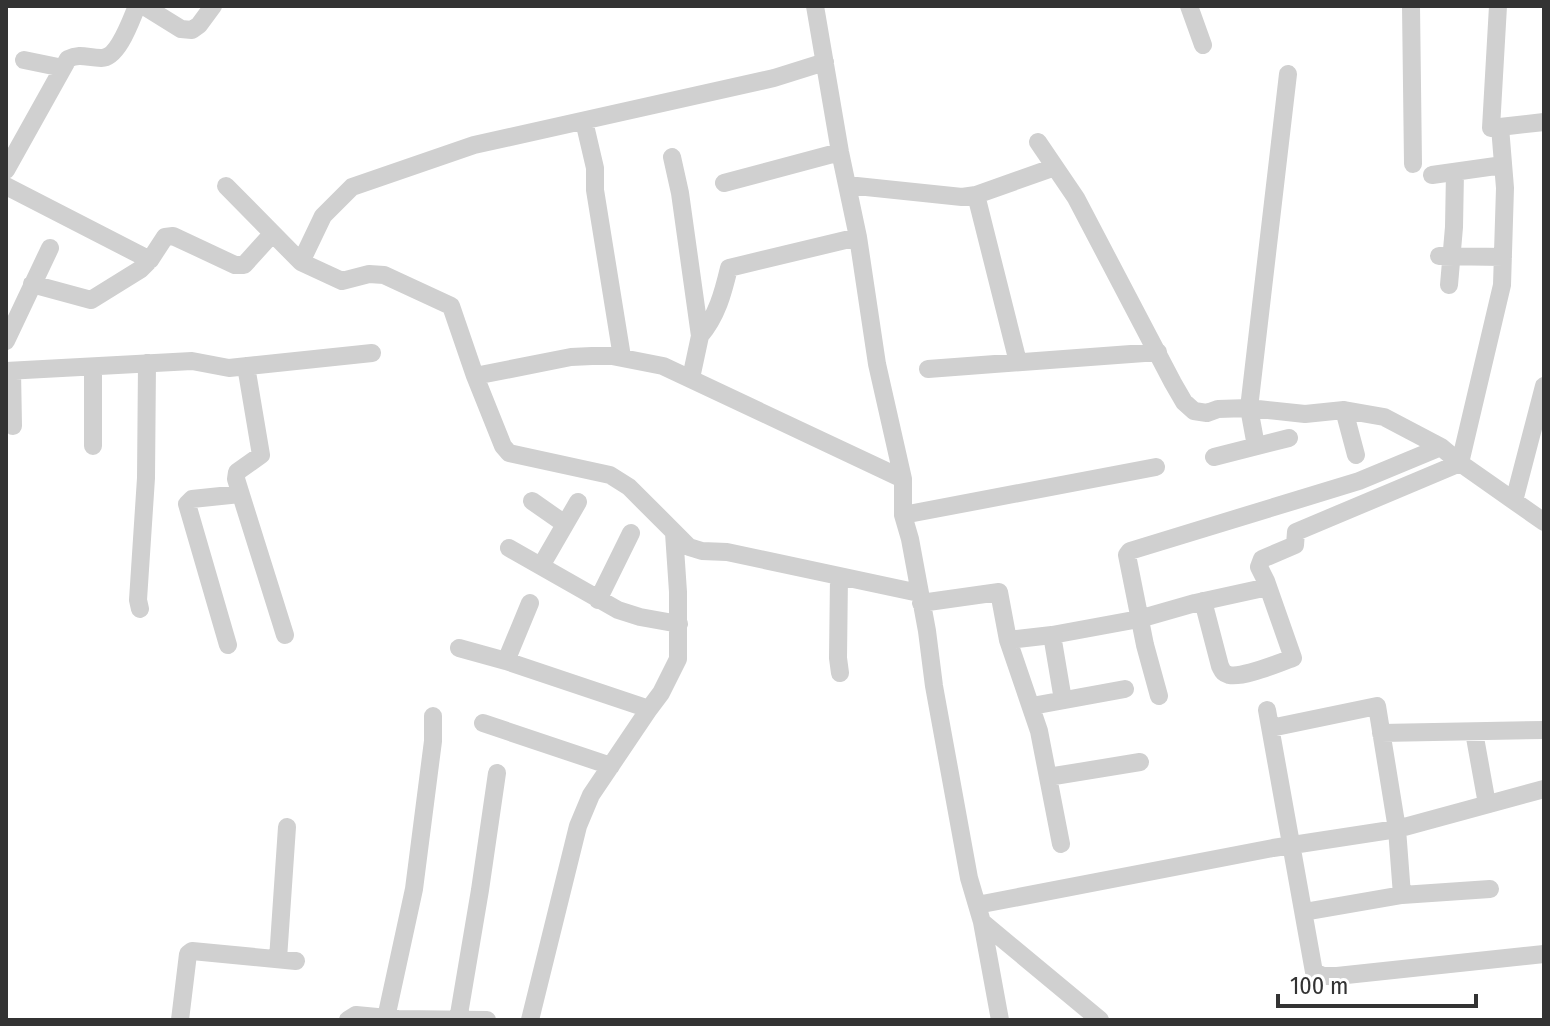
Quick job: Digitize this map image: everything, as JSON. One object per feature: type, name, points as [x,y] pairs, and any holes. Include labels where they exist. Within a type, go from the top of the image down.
[{"type":"street","points":[[6,170],[68,59],[83,55],[105,59],[110,56],[116,50],[137,6]]},
{"type":"street","points":[[144,6],[181,29],[192,30],[213,6]]},
{"type":"street","points":[[815,6],[858,237],[877,364],[903,479],[903,515],[927,631],[969,878],[1003,1019]]},
{"type":"street","points":[[1189,6],[1203,45]]},
{"type":"street","points":[[1411,6],[1413,164]]},
{"type":"street","points":[[1498,6],[1491,128],[1544,122]]},
{"type":"street","points":[[24,60],[63,68]]},
{"type":"street","points":[[301,262],[323,216],[352,187],[474,145],[774,78],[825,62]]},
{"type":"street","points":[[1256,446],[1249,408],[1288,74]]},
{"type":"street","points":[[584,121],[595,168],[595,190],[622,357]]},
{"type":"street","points":[[1460,463],[1502,285],[1505,188],[1500,127]]},
{"type":"street","points":[[1038,142],[1076,198],[1173,383],[1184,402],[1194,411],[1207,413],[1218,409],[1249,408],[1305,414],[1344,410],[1384,417],[1441,447],[1544,522]]},
{"type":"street","points":[[724,183],[840,152]]},
{"type":"street","points":[[672,157],[700,336],[691,378]]},
{"type":"street","points":[[1432,175],[1503,165]]},
{"type":"street","points":[[847,185],[962,197],[1055,167]]},
{"type":"street","points":[[1449,285],[1446,256],[1455,172]]},
{"type":"street","points":[[6,186],[150,260]]},
{"type":"street","points":[[226,186],[301,262],[342,281],[369,274],[384,275],[451,306],[475,376],[503,446],[509,453],[610,475],[629,487],[689,547],[702,551],[727,552],[839,576],[920,598],[999,592],[1008,640],[1032,706],[1061,844]]},
{"type":"street","points":[[976,195],[1018,362]]},
{"type":"street","points":[[32,284],[91,300],[141,269],[165,237],[173,236],[235,265],[244,265],[272,234]]},
{"type":"street","points":[[700,336],[718,307],[729,268],[858,237]]},
{"type":"street","points":[[6,341],[50,248]]},
{"type":"street","points":[[1446,256],[1503,257]]},
{"type":"street","points":[[928,369],[1158,352]]},
{"type":"street","points":[[13,426],[9,371],[192,361],[229,368],[372,353]]},
{"type":"street","points":[[475,376],[571,357],[612,356],[663,366],[903,479]]},
{"type":"street","points":[[140,609],[147,363]]},
{"type":"street","points":[[246,366],[261,455],[237,472],[236,479],[285,635]]},
{"type":"street","points":[[93,367],[93,446]]},
{"type":"street","points":[[1514,501],[1544,386]]},
{"type":"street","points":[[1344,410],[1356,455]]},
{"type":"street","points":[[1214,457],[1289,438]]},
{"type":"street","points":[[1159,696],[1139,619],[1127,555],[1130,551],[1359,481],[1441,447]]},
{"type":"street","points":[[1203,601],[1220,666],[1227,675],[1239,675],[1293,658],[1259,567],[1262,559],[1295,545],[1296,532],[1460,463]]},
{"type":"street","points":[[903,515],[1156,467]]},
{"type":"street","points":[[228,645],[187,504],[192,499],[240,494]]},
{"type":"street","points":[[532,501],[565,524]]},
{"type":"street","points":[[541,566],[578,502]]},
{"type":"street","points":[[598,600],[631,533]]},
{"type":"street","points":[[530,1020],[578,826],[591,795],[661,693],[678,659],[674,533]]},
{"type":"street","points":[[509,548],[618,610],[679,624]]},
{"type":"street","points":[[839,576],[840,673]]},
{"type":"street","points":[[1008,640],[1139,619],[1268,587]]},
{"type":"street","points":[[506,661],[530,603]]},
{"type":"street","points":[[1052,635],[1063,700]]},
{"type":"street","points":[[459,648],[649,709]]},
{"type":"street","points":[[1032,706],[1125,689]]},
{"type":"street","points":[[1402,895],[1397,829],[1377,706],[1269,719],[1314,972],[1323,976],[1544,954]]},
{"type":"street","points":[[386,1018],[414,889],[433,741],[433,716]]},
{"type":"street","points":[[483,723],[611,766]]},
{"type":"street","points":[[1381,733],[1544,730]]},
{"type":"street","points":[[1474,732],[1487,804]]},
{"type":"street","points":[[1048,777],[1140,762]]},
{"type":"street","points":[[458,1020],[497,773]]},
{"type":"street","points":[[980,914],[1292,845],[1397,829],[1544,789]]},
{"type":"street","points":[[180,1020],[188,954],[192,951],[287,960],[287,827]]},
{"type":"street","points":[[1304,912],[1402,895],[1490,889]]},
{"type":"street","points":[[980,914],[1100,1020]]},
{"type":"street","points":[[348,1020],[356,1015],[487,1020]]}]
